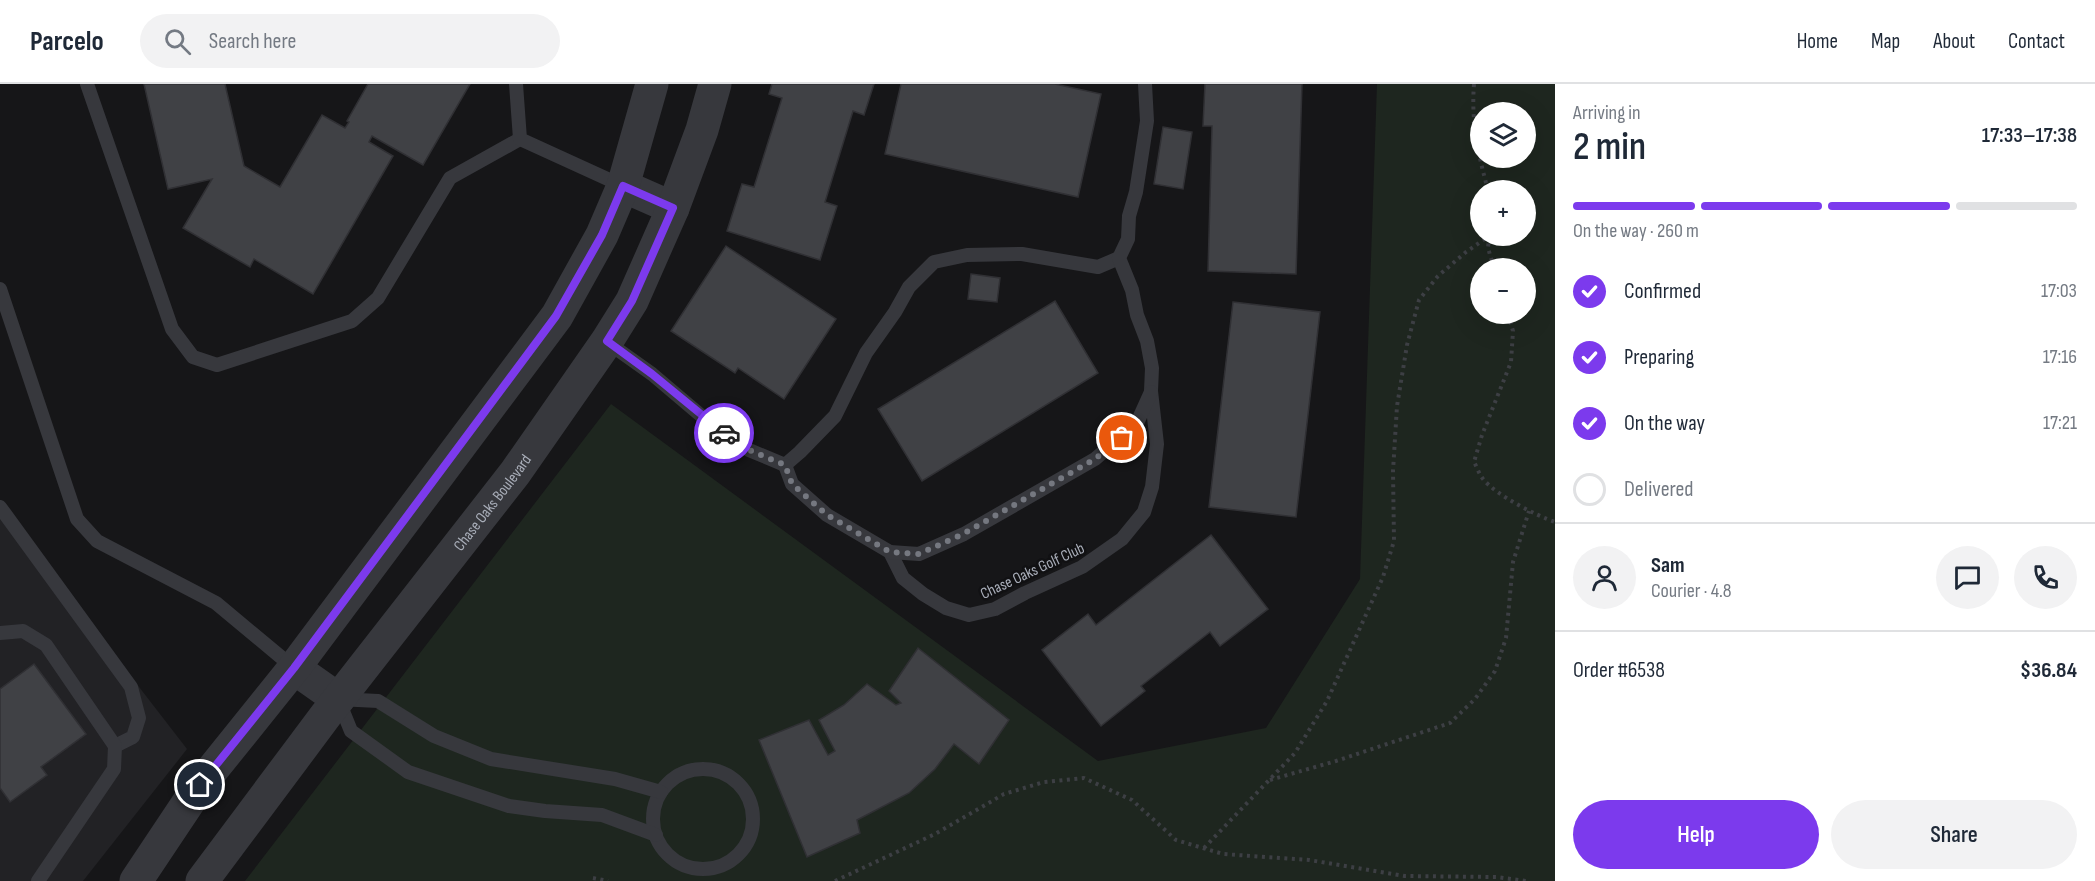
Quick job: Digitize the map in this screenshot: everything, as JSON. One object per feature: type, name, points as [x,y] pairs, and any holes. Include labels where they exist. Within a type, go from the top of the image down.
[{"type":"street","points":[[136,881],[200,785],[294,668],[556,316],[602,235],[623,186],[652,84]]},
{"type":"street","name":"Chase Oaks Boulevard","points":[[202,881],[338,699],[515,473],[607,341],[632,301],[673,208],[702,130],[715,84]]},
{"type":"street","points":[[623,186],[673,208]]},
{"type":"street","points":[[294,668],[338,699]]},
{"type":"lane","points":[[87,84],[172,329],[193,357],[217,365],[352,321],[378,298],[450,178],[520,139]]},
{"type":"lane","points":[[516,84],[520,139]]},
{"type":"lane","points":[[607,341],[652,374],[711,424],[749,450],[785,465],[835,416],[866,353],[895,312],[909,286],[934,262],[967,255],[1022,254],[1098,267],[1119,258],[1128,239],[1129,216],[1136,192],[1147,121],[1144,84]]},
{"type":"lane","points":[[520,139],[623,186]]},
{"type":"lane","name":"Chase Oaks Golf Club","points":[[890,552],[903,578],[923,594],[946,608],[969,615],[995,609],[1082,567],[1122,539],[1144,512],[1152,487],[1157,444],[1151,391],[1152,368],[1147,341],[1137,315],[1132,290],[1119,258]]},
{"type":"lane","points":[[0,289],[77,519],[98,541],[216,603],[294,668]]},
{"type":"lane","name":"Chase Oaks Golf Club","points":[[785,465],[792,484],[827,515],[890,552],[919,554],[955,538],[1095,459],[1137,423],[1151,391]]},
{"type":"lane","points":[[0,507],[131,687],[139,718],[133,737],[115,746]]},
{"type":"lane","points":[[0,633],[23,631],[46,645],[115,746],[114,769],[38,881]]},
{"type":"lane","points":[[656,835],[602,815],[509,806],[408,772],[351,731],[338,699],[378,701],[434,736],[491,759],[615,779],[661,792]]},
{"type":"lane","points":[[708,769],[725,774],[740,785],[749,798],[753,814],[752,831],[745,846],[729,862],[708,869],[686,866],[667,854],[656,835],[653,813],[661,792],[674,778],[690,771],[708,769]]},
{"type":"path","points":[[1474,84],[1472,106],[1477,151],[1485,180]]},
{"type":"path","points":[[1204,848],[1295,753],[1328,701],[1386,568],[1394,541],[1393,471],[1397,406],[1407,345],[1419,300],[1438,276],[1475,246]]},
{"type":"path","points":[[1511,324],[1513,331],[1511,362],[1482,435],[1474,462],[1483,479],[1514,504],[1555,522]]},
{"type":"path","points":[[1269,780],[1336,761],[1450,723],[1475,699],[1496,671],[1506,638],[1513,562],[1529,511]]},
{"type":"path","points":[[835,881],[935,834],[1004,794],[1044,782],[1084,778],[1132,800],[1176,840],[1223,854],[1309,860],[1405,876],[1496,877],[1526,881]]},
{"type":"path","points":[[593,878],[608,881]]},
{"type":"shaded area","points":[[1377,84],[1555,84],[1555,881],[245,881],[611,404],[1098,761],[1266,728],[1360,579]]},
{"type":"shaded area","points":[[0,507],[187,749],[83,881],[0,881]]},
{"type":"building","points":[[144,84],[225,84],[244,166],[280,187],[322,115],[345,128],[368,84],[470,84],[423,165],[372,136],[369,142],[393,156],[313,294],[254,259],[250,267],[183,228],[212,179],[168,189]]},
{"type":"building","points":[[772,84],[874,84],[864,115],[853,111],[825,202],[837,206],[820,260],[727,231],[742,184],[754,187],[782,98],[769,94]]},
{"type":"building","points":[[901,84],[1055,84],[1101,94],[1078,197],[885,154]]},
{"type":"building","points":[[1205,84],[1302,84],[1296,274],[1208,271],[1212,126],[1203,126]]},
{"type":"building","points":[[1163,127],[1192,132],[1183,189],[1154,184]]},
{"type":"building","points":[[726,246],[836,319],[784,399],[738,368],[735,373],[671,331]]},
{"type":"building","points":[[971,274],[1000,278],[997,302],[968,299]]},
{"type":"building","points":[[1055,301],[1098,373],[922,481],[878,409]]},
{"type":"building","points":[[1233,302],[1320,312],[1296,517],[1209,507]]},
{"type":"building","points":[[1211,535],[1268,609],[1220,646],[1210,632],[1141,686],[1145,691],[1101,726],[1042,650],[1088,614],[1096,625]]},
{"type":"building","points":[[918,648],[1009,720],[979,764],[954,744],[935,769],[909,793],[857,820],[860,833],[807,857],[759,740],[809,720],[828,755],[835,751],[819,720],[844,705],[867,684],[896,705],[901,703],[889,691]]},
{"type":"building","points":[[34,664],[86,734],[41,767],[47,775],[10,802],[0,788],[0,689]]},
{"type":"way so far","points":[[724,433],[749,450],[785,465],[792,484],[827,515],[890,552],[919,554],[963,534],[1095,459],[1122,438]]},
{"type":"route","points":[[200,785],[294,668],[556,316],[602,235],[623,186],[673,208],[632,301],[607,341],[652,374],[724,433]]}]
